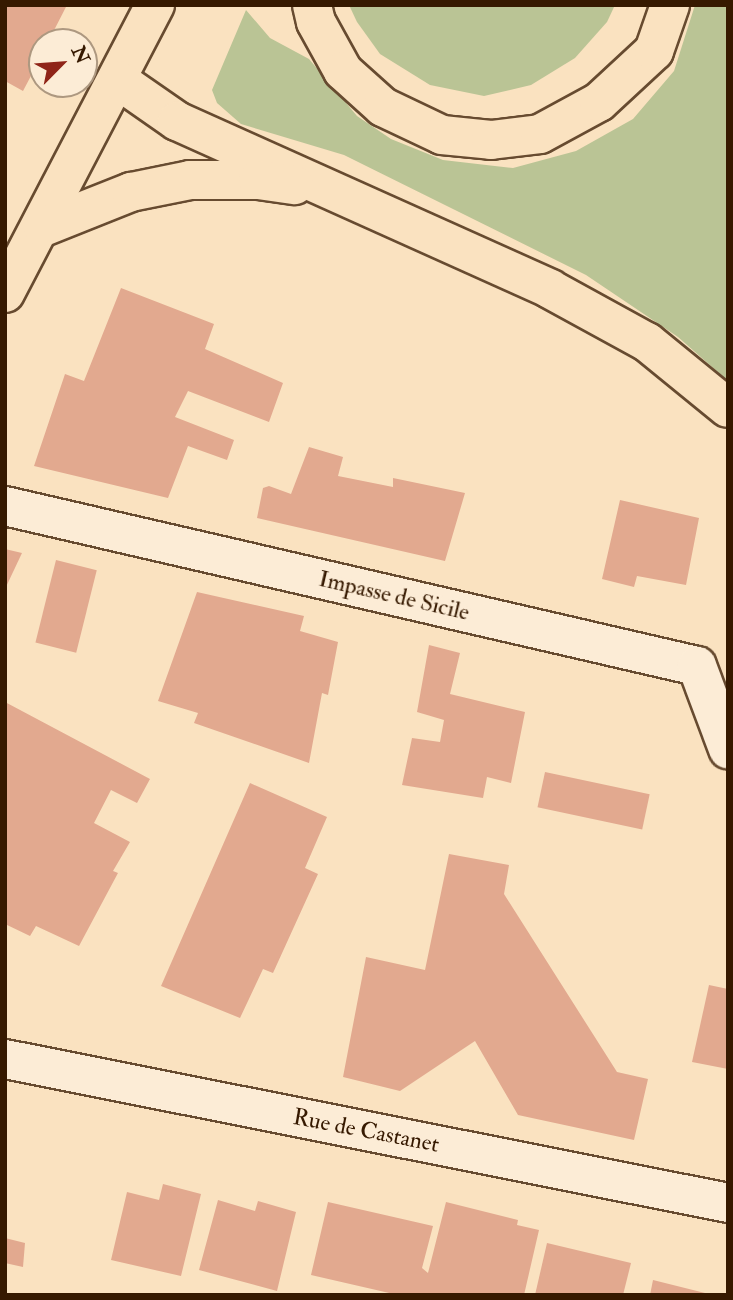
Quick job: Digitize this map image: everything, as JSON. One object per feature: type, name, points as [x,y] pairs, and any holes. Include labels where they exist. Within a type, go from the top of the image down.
[{"type":"main road","points":[[5,293],[43,227],[155,5]]},
{"type":"main road","points":[[312,5],[316,22],[343,71],[383,107],[442,135],[491,140],[540,134],[599,102],[654,51],[670,5]]},
{"type":"main road","points":[[118,80],[177,121],[550,289],[634,335],[728,408]]},
{"type":"main road","points":[[43,227],[131,192],[190,180],[258,180],[328,190]]},
{"type":"street","name":"Impasse de Sicile","points":[[5,506],[697,666],[728,749]]},
{"type":"street","name":"Rue de Castanet","points":[[5,1059],[728,1203]]},
{"type":"green space","points":[[349,5],[615,5],[607,22],[575,58],[531,85],[484,96],[430,85],[380,54],[357,22]]},
{"type":"green space","points":[[695,5],[728,5],[728,381],[678,337],[586,275],[344,155],[241,124],[217,103],[212,90],[246,10],[270,38],[309,59],[357,116],[391,139],[443,160],[513,168],[576,151],[633,119],[674,71]]},
{"type":"building","points":[[5,5],[67,5],[55,28],[28,28],[28,82],[23,91],[5,81]]},
{"type":"building","points":[[121,288],[214,324],[205,349],[283,383],[269,422],[188,391],[175,417],[234,440],[227,460],[188,446],[168,498],[34,466],[65,374],[84,381]]},
{"type":"building","points":[[309,447],[343,457],[338,476],[393,487],[393,478],[465,493],[445,561],[257,518],[263,488],[269,486],[291,494]]},
{"type":"building","points":[[620,500],[699,518],[686,585],[637,576],[634,587],[602,579]]},
{"type":"building","points":[[5,549],[22,553],[5,589]]},
{"type":"building","points":[[56,560],[97,570],[76,653],[35,642]]},
{"type":"building","points":[[197,592],[304,616],[300,631],[338,642],[328,695],[322,693],[309,763],[194,723],[198,713],[158,701]]},
{"type":"building","points":[[429,645],[460,653],[450,694],[525,712],[511,783],[487,777],[483,798],[402,785],[412,738],[440,742],[444,720],[417,712]]},
{"type":"building","points":[[5,702],[150,779],[137,803],[111,790],[94,823],[130,842],[113,871],[118,873],[79,946],[36,926],[30,936],[5,924]]},
{"type":"building","points":[[545,772],[650,794],[642,829],[538,807]]},
{"type":"building","points":[[250,783],[327,817],[305,868],[318,874],[273,973],[263,969],[240,1018],[161,986]]},
{"type":"building","points":[[449,854],[509,865],[504,894],[617,1072],[648,1079],[634,1140],[518,1115],[475,1041],[400,1091],[343,1077],[366,957],[425,970]]},
{"type":"building","points":[[709,985],[728,989],[728,1069],[692,1062]]},
{"type":"building","points":[[163,1184],[201,1194],[181,1276],[111,1260],[127,1192],[159,1200]]},
{"type":"building","points":[[218,1200],[255,1211],[258,1201],[296,1212],[277,1291],[199,1270]]},
{"type":"building","points":[[328,1202],[433,1226],[422,1268],[428,1273],[446,1202],[518,1220],[517,1225],[539,1230],[524,1295],[398,1295],[311,1275]]},
{"type":"building","points":[[5,1238],[25,1243],[23,1267],[5,1263]]},
{"type":"building","points":[[547,1243],[631,1263],[623,1295],[535,1295]]},
{"type":"building","points":[[653,1280],[709,1294],[709,1295],[650,1295]]}]
